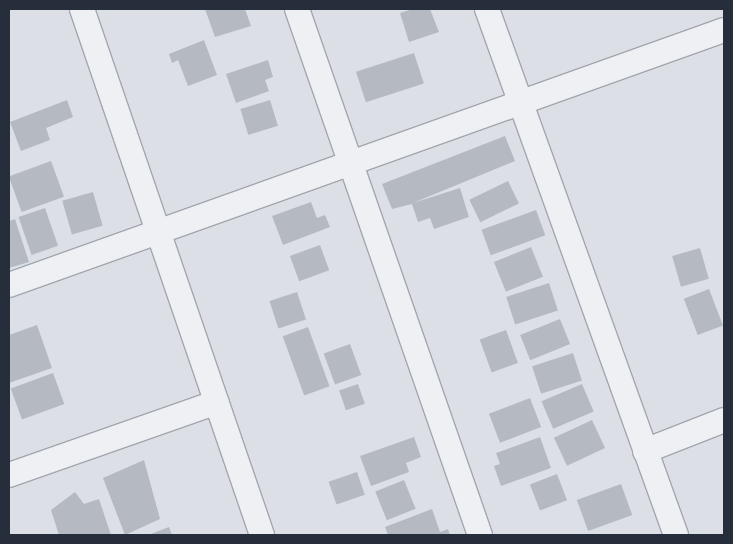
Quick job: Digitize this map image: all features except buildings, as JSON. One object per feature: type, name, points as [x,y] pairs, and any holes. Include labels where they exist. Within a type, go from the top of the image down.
[{"type":"street","points":[[82,9],[262,535]]},
{"type":"street","points":[[297,9],[480,535]]},
{"type":"street","points":[[487,9],[676,535]]},
{"type":"street","points":[[9,285],[520,101],[724,30]]},
{"type":"street","points":[[9,475],[216,402]]},
{"type":"street","points":[[645,451],[724,420]]}]
